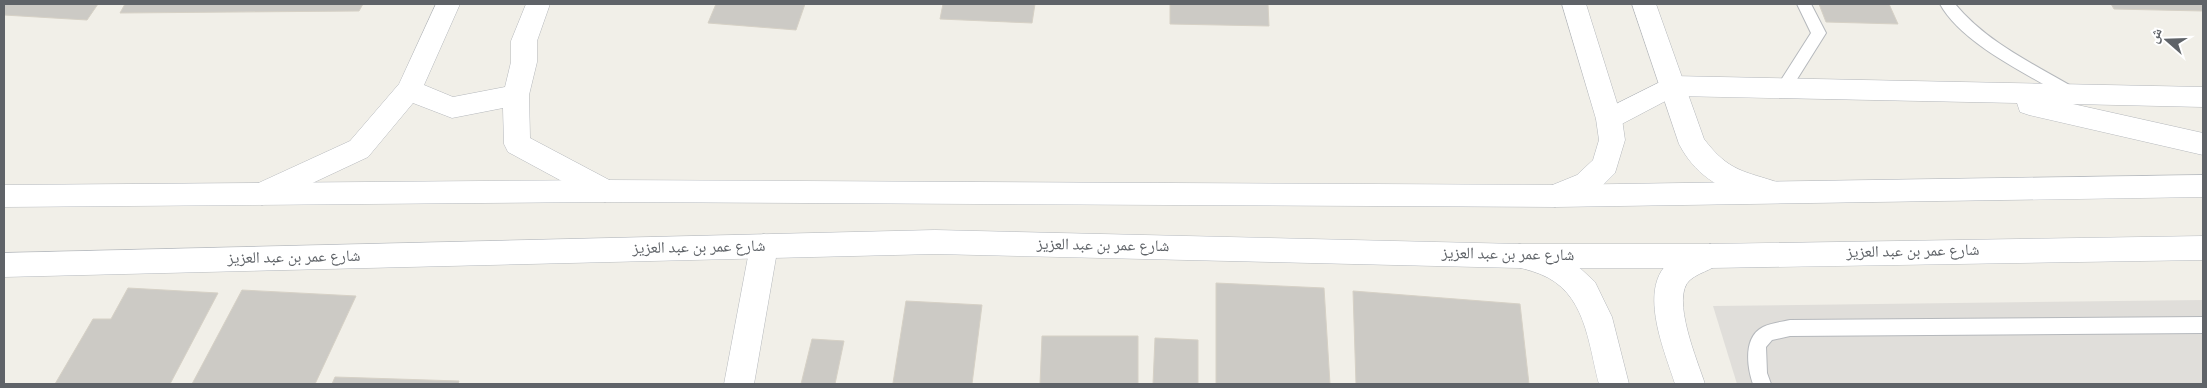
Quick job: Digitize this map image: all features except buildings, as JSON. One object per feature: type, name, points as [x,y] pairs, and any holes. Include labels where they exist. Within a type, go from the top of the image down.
[{"type":"main road","points":[[262,194],[358,149],[409,90],[448,4]]},
{"type":"main road","points":[[538,4],[524,41],[524,62],[516,95],[517,144],[605,191]]},
{"type":"main road","points":[[1555,196],[1587,183],[1605,165],[1612,140],[1609,119],[1574,4]]},
{"type":"main road","points":[[1644,4],[1692,144],[1703,160],[1719,175],[1736,183],[1771,192]]},
{"type":"main road","points":[[1609,119],[1672,86],[2203,97]]},
{"type":"main road","points":[[409,90],[452,108],[516,95]]},
{"type":"main road","points":[[1969,92],[2203,144]]},
{"type":"main road","points":[[5,194],[605,191],[1555,196],[2203,186]]},
{"type":"main road","name":"شارع عمر بن عبد العزيز","points":[[4,265],[935,242],[1519,256],[1710,256],[2203,248]]},
{"type":"main road","points":[[739,384],[764,246]]},
{"type":"main road","points":[[1519,256],[1548,264],[1571,278],[1586,291],[1597,317],[1614,384]]},
{"type":"main road","points":[[1690,384],[1670,315],[1668,295],[1671,280],[1684,267],[1710,256]]},
{"type":"lane","points":[[1784,88],[1819,33],[1808,15],[1804,4]]},
{"type":"lane","points":[[1947,4],[1971,30],[2073,94]]},
{"type":"lane","points":[[1762,384],[1758,373],[1757,345],[1767,333],[1790,328],[2203,325]]},
{"type":"shaded area","points":[[2203,300],[2203,384],[1737,384],[1713,306]]}]
